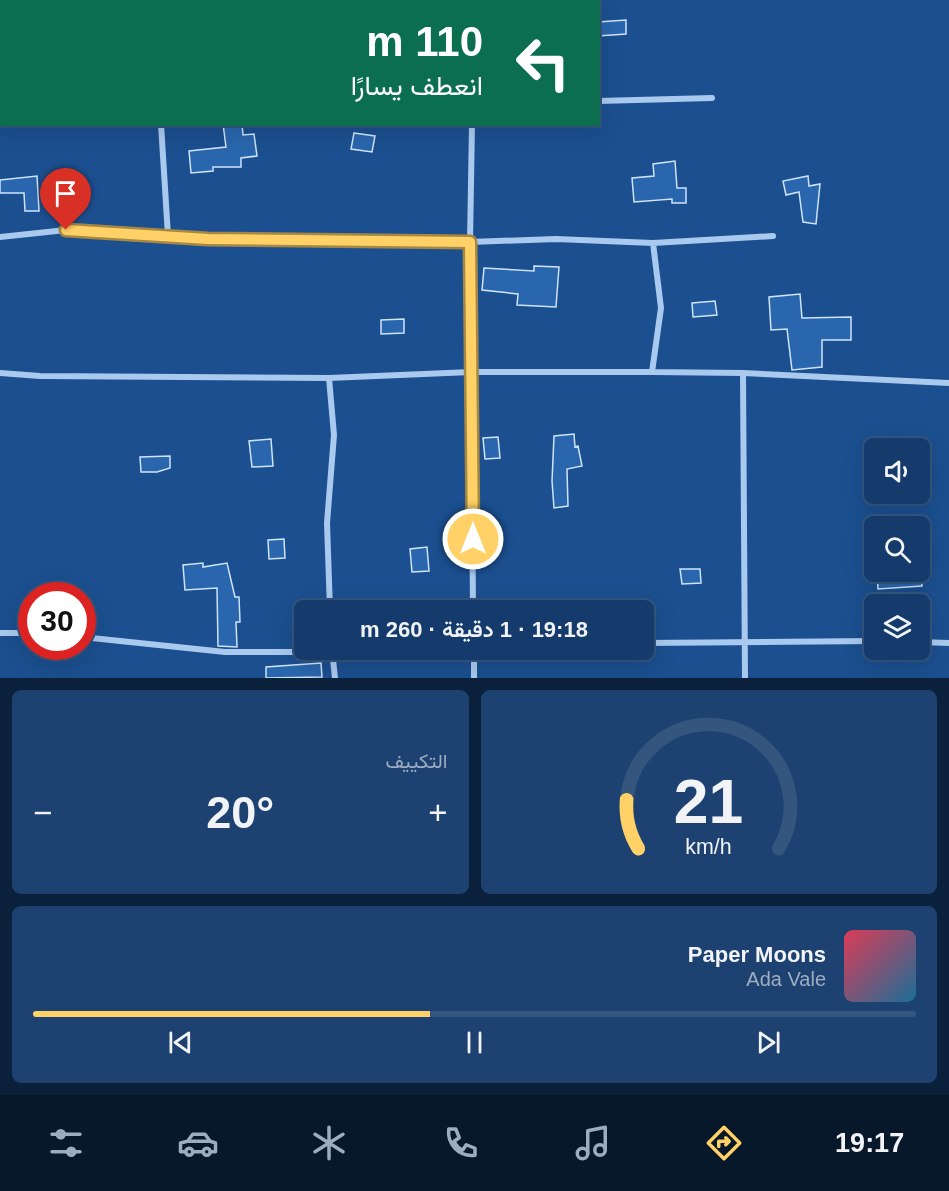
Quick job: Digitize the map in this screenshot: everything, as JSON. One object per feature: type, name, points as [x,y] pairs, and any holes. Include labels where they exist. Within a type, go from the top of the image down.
[{"type":"street","points":[[600,101],[712,98]]},
{"type":"street","points":[[161,126],[168,236]]},
{"type":"street","points":[[472,126],[470,242],[473,600]]},
{"type":"street","points":[[0,237],[66,230],[208,239],[470,242],[556,239],[653,243],[773,236]]},
{"type":"street","points":[[652,372],[661,308],[653,243]]},
{"type":"street","points":[[0,373],[40,376],[328,378],[471,372],[652,372],[743,373],[949,383]]},
{"type":"street","points":[[743,373],[746,678]]},
{"type":"street","points":[[328,378],[334,435],[327,523],[330,600]]},
{"type":"street","points":[[0,633],[18,633]]},
{"type":"street","points":[[96,638],[225,652],[294,651]]},
{"type":"street","points":[[654,643],[864,641]]},
{"type":"street","points":[[930,642],[949,643]]},
{"type":"street","points":[[333,660],[335,678]]},
{"type":"street","points":[[474,660],[474,678]]},
{"type":"building","points":[[626,20],[626,34],[600,36],[600,22]]},
{"type":"building","points":[[223,126],[242,126],[243,135],[254,134],[257,156],[241,158],[241,167],[213,167],[213,171],[191,173],[189,151],[226,147]]},
{"type":"building","points":[[354,133],[375,136],[372,152],[351,149]]},
{"type":"building","points":[[675,161],[677,188],[686,188],[686,203],[672,203],[672,199],[634,202],[632,178],[654,176],[653,164]]},
{"type":"building","points":[[37,176],[39,211],[25,211],[24,193],[0,193],[0,180]]},
{"type":"building","points":[[808,176],[809,186],[820,184],[816,224],[803,222],[799,192],[786,195],[783,181]]},
{"type":"building","points":[[534,266],[559,267],[556,307],[517,305],[518,294],[482,290],[484,268],[534,271]]},
{"type":"building","points":[[800,294],[802,318],[851,317],[851,340],[822,340],[822,367],[792,370],[787,329],[771,330],[769,297]]},
{"type":"building","points":[[715,301],[717,315],[693,317],[692,303]]},
{"type":"building","points":[[404,319],[404,333],[381,334],[381,320]]},
{"type":"building","points":[[574,434],[575,447],[578,446],[582,466],[567,469],[568,506],[554,508],[552,481],[554,436]]},
{"type":"building","points":[[498,437],[500,458],[485,459],[483,438]]},
{"type":"building","points":[[271,439],[273,466],[252,467],[249,441]]},
{"type":"building","points":[[170,456],[170,468],[157,472],[141,472],[140,457]]},
{"type":"building","points":[[284,539],[285,558],[269,559],[268,540]]},
{"type":"building","points":[[427,547],[429,571],[412,572],[410,549]]},
{"type":"building","points":[[203,563],[203,567],[227,563],[235,597],[239,597],[240,622],[236,622],[237,647],[218,646],[217,588],[185,590],[183,565]]},
{"type":"building","points":[[680,569],[700,569],[701,583],[682,584]]},
{"type":"building","points":[[878,582],[922,582],[922,586],[878,589]]},
{"type":"building","points":[[321,663],[322,677],[266,678],[266,667]]},
{"type":"route","points":[[66,230],[208,239],[470,242],[473,539]]}]
